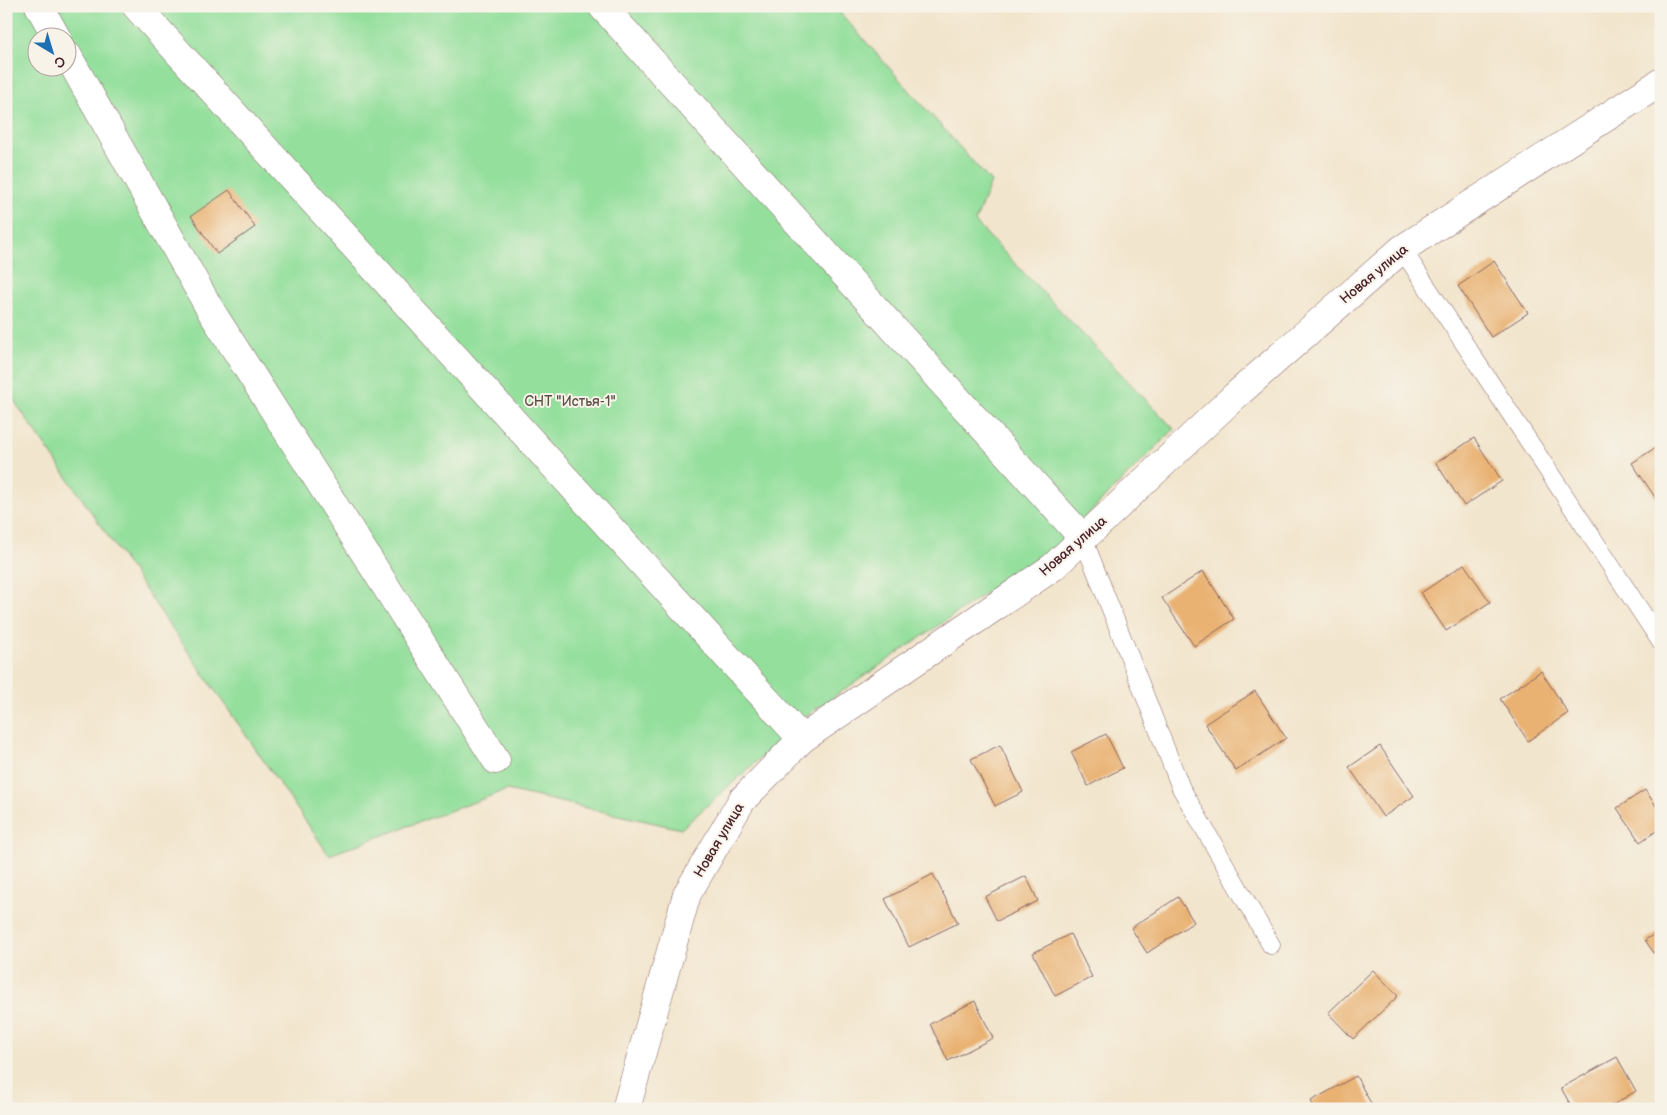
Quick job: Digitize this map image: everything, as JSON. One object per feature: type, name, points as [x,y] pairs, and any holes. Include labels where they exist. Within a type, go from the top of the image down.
[{"type":"street","points":[[39,6],[51,28]]},
{"type":"street","points":[[136,6],[802,739]]},
{"type":"street","points":[[602,6],[1083,538]]},
{"type":"street","points":[[78,74],[211,311],[496,760]]},
{"type":"street","name":"Новая улица","points":[[626,1109],[687,894],[742,800],[802,739],[1053,567],[1235,396],[1402,249],[1661,82]]},
{"type":"lane","points":[[1402,249],[1661,642]]},
{"type":"lane","points":[[1083,538],[1181,788],[1271,945]]},
{"type":"green space","name":"СНТ \"Истья-1\"","points":[[6,6],[834,6],[991,182],[975,222],[1174,429],[1058,544],[813,711],[681,829],[507,790],[329,855],[6,389]]},
{"type":"building","points":[[229,190],[255,227],[217,254],[191,216]]},
{"type":"building","points":[[1494,261],[1528,313],[1491,337],[1458,286]]},
{"type":"building","points":[[1474,438],[1502,481],[1464,506],[1436,463]]},
{"type":"building","points":[[1661,444],[1661,506],[1632,463]]},
{"type":"building","points":[[1464,564],[1490,602],[1446,631],[1421,593]]},
{"type":"building","points":[[1203,571],[1234,619],[1194,646],[1162,598]]},
{"type":"building","points":[[1541,671],[1568,713],[1528,741],[1500,699]]},
{"type":"building","points":[[1255,691],[1286,738],[1236,771],[1205,724]]},
{"type":"building","points":[[1106,734],[1123,768],[1088,786],[1071,752]]},
{"type":"building","points":[[1000,745],[1023,792],[995,806],[971,759]]},
{"type":"building","points":[[1380,746],[1414,796],[1383,817],[1349,767]]},
{"type":"building","points":[[1645,790],[1661,813],[1661,828],[1640,842],[1617,808]]},
{"type":"building","points":[[933,874],[958,923],[909,947],[885,899]]},
{"type":"building","points":[[1026,876],[1038,901],[997,921],[985,897]]},
{"type":"building","points":[[1178,897],[1194,922],[1147,953],[1131,928]]},
{"type":"building","points":[[1661,930],[1661,963],[1645,940]]},
{"type":"building","points":[[1070,934],[1092,977],[1055,996],[1033,953]]},
{"type":"building","points":[[1373,970],[1398,996],[1353,1039],[1328,1013]]},
{"type":"building","points":[[975,1001],[993,1038],[948,1061],[930,1024]]},
{"type":"building","points":[[1617,1057],[1636,1091],[1606,1109],[1573,1109],[1561,1088]]},
{"type":"building","points":[[1356,1076],[1374,1109],[1315,1109],[1311,1101]]}]
